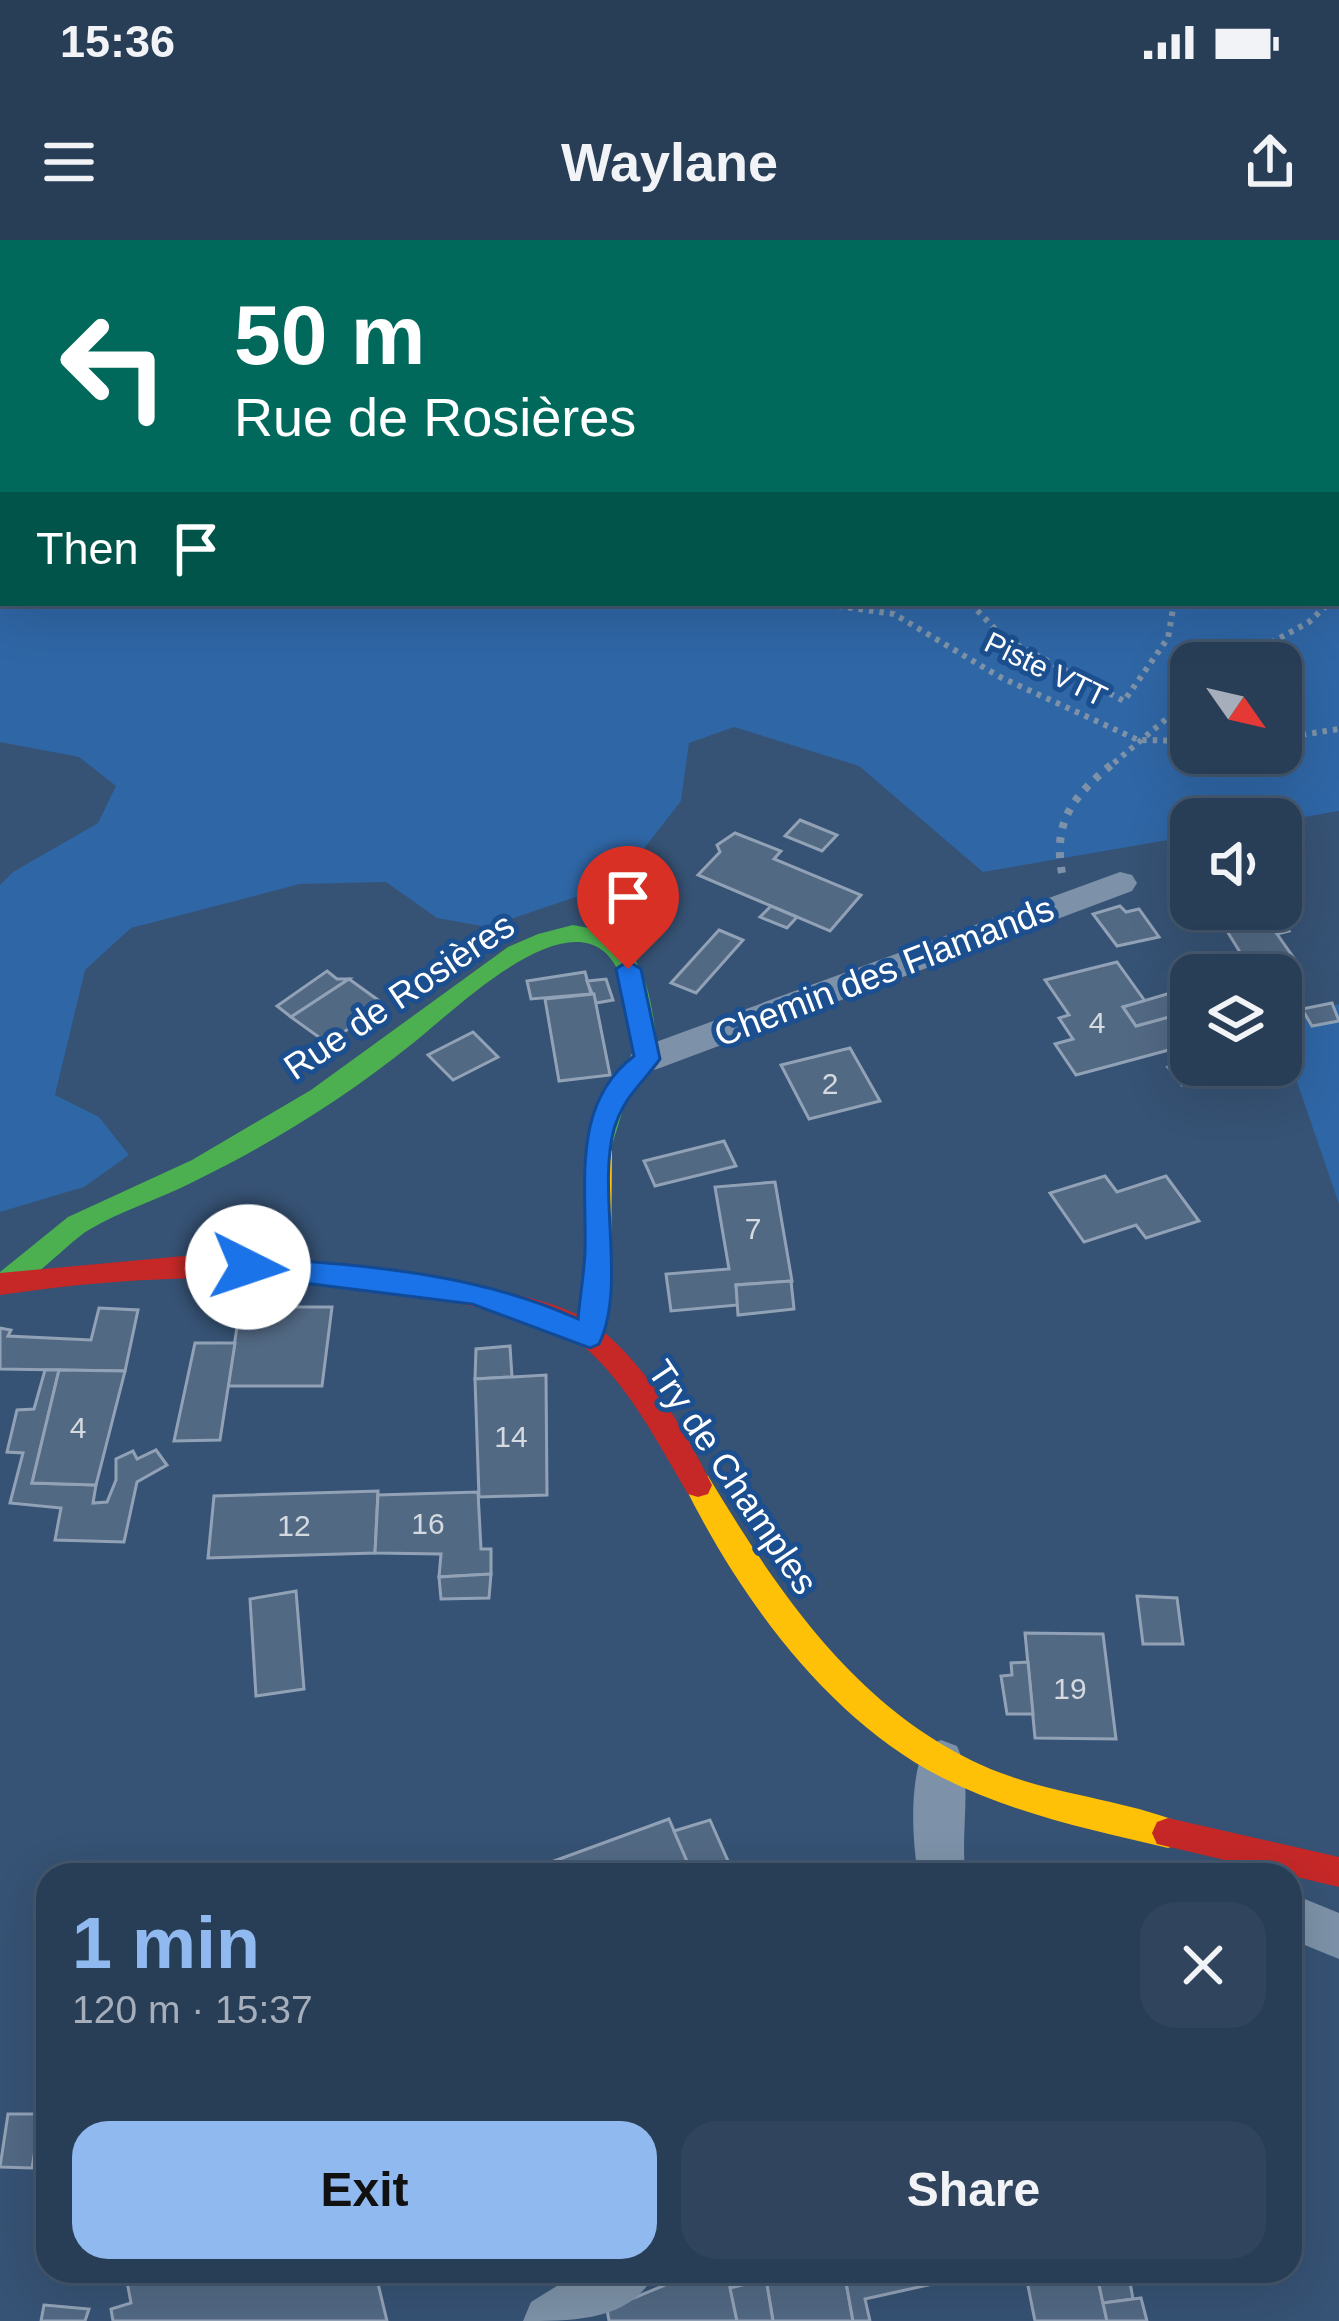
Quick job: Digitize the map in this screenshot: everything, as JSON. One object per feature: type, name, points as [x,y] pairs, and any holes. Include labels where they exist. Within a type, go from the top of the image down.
[{"type":"main road","name":"Rue de Rosières","points":[[3,1284],[63,1233],[199,1168],[295,1112],[420,1027],[508,958],[553,936],[588,934],[617,951],[635,989],[647,1059]]},
{"type":"main road","points":[[590,1336],[598,1254],[595,1160],[602,1126],[616,1095],[647,1059]]},
{"type":"main road","name":"Try de Champles","points":[[3,1284],[145,1269],[248,1267],[355,1275],[472,1293],[539,1313],[590,1336],[642,1397],[777,1612],[864,1702],[941,1761],[1010,1790],[1232,1860]]},
{"type":"main road","name":"Try de Champles","points":[[1302,1868],[1339,1872]]},
{"type":"street","name":"Chemin des Flamands","points":[[647,1059],[1120,883]]},
{"type":"street","points":[[940,1863],[941,1761]]},
{"type":"street","points":[[1302,1921],[1339,1936]]},
{"type":"street","points":[[550,2321],[611,2283]]},
{"type":"path","name":"Piste VTT","points":[[838,606],[893,614],[1000,677],[1138,740],[1170,741]]},
{"type":"path","name":"Piste VTT","points":[[973,606],[1004,638],[1124,700],[1168,638],[1173,606]]},
{"type":"path","points":[[1272,642],[1309,622],[1326,606]]},
{"type":"path","name":"Piste VTT","points":[[1067,903],[1057,845],[1076,794],[1170,715]]},
{"type":"path","points":[[1302,735],[1339,729]]},
{"type":"shaded area","points":[[0,606],[1339,606],[1339,811],[1302,817],[1302,798],[1170,798],[1170,840],[983,872],[859,766],[734,727],[689,743],[681,801],[617,883],[487,927],[437,918],[386,882],[300,884],[131,928],[85,970],[55,1095],[99,1117],[129,1155],[84,1187],[0,1212],[0,885],[13,872],[98,823],[116,786],[79,757],[0,742]]},
{"type":"shaded area","points":[[1339,1004],[1339,1204],[1298,1086],[1302,1019]]},
{"type":"building","points":[[800,820],[837,835],[822,851],[785,836]]},
{"type":"building","points":[[735,833],[781,851],[774,859],[861,895],[830,931],[698,875],[720,852],[717,845]]},
{"type":"building","points":[[771,906],[797,917],[787,928],[760,917]]},
{"type":"building","points":[[1120,906],[1126,912],[1139,909],[1159,937],[1117,946],[1093,914]]},
{"type":"building","points":[[719,930],[743,940],[696,993],[671,983]]},
{"type":"building","points":[[1288,930],[1277,934],[1291,954],[1241,954],[1227,931]]},
{"type":"building","points":[[1117,962],[1145,1001],[1123,1007],[1136,1026],[1170,1017],[1170,1050],[1076,1075],[1055,1044],[1073,1039],[1059,1018],[1069,1015],[1045,980]]},
{"type":"building","points":[[327,971],[337,979],[349,979],[291,1017],[277,1006]]},
{"type":"building","points":[[585,972],[591,994],[531,999],[527,981]]},
{"type":"building","points":[[349,979],[385,1005],[327,1043],[291,1017]]},
{"type":"building","points":[[606,979],[613,1000],[596,1003],[587,981]]},
{"type":"building","points":[[1170,993],[1170,1017],[1136,1026],[1123,1007]]},
{"type":"building","points":[[594,994],[610,1075],[559,1081],[545,999]]},
{"type":"building","points":[[1332,1003],[1339,1021],[1312,1026],[1302,1009]]},
{"type":"building","points":[[473,1032],[498,1057],[453,1080],[428,1055]]},
{"type":"building","points":[[850,1048],[880,1101],[809,1119],[781,1065]]},
{"type":"building","points":[[724,1141],[736,1166],[655,1186],[644,1161]]},
{"type":"building","points":[[1105,1176],[1117,1192],[1166,1176],[1199,1221],[1146,1238],[1136,1225],[1084,1242],[1050,1193]]},
{"type":"building","points":[[775,1182],[792,1281],[736,1285],[738,1305],[671,1311],[666,1274],[729,1269],[715,1187]]},
{"type":"building","points":[[791,1281],[794,1309],[738,1315],[736,1285]]},
{"type":"building","points":[[240,1307],[332,1307],[322,1386],[228,1386]]},
{"type":"building","points":[[99,1308],[138,1310],[125,1371],[0,1369],[0,1328],[11,1330],[8,1336],[91,1340]]},
{"type":"building","points":[[195,1343],[235,1343],[220,1440],[174,1441]]},
{"type":"building","points":[[510,1346],[512,1377],[475,1379],[476,1349]]},
{"type":"building","points":[[45,1370],[59,1370],[32,1483],[96,1485],[93,1503],[107,1502],[116,1480],[116,1459],[133,1451],[137,1459],[156,1450],[167,1465],[137,1482],[124,1542],[55,1540],[61,1508],[10,1503],[23,1453],[7,1452],[17,1410],[34,1409]]},
{"type":"building","points":[[59,1370],[125,1371],[96,1485],[32,1483]]},
{"type":"building","points":[[546,1375],[547,1495],[479,1497],[475,1379]]},
{"type":"building","points":[[378,1491],[375,1553],[208,1558],[214,1496]]},
{"type":"building","points":[[478,1492],[481,1549],[491,1549],[491,1574],[439,1577],[441,1554],[375,1553],[378,1495]]},
{"type":"building","points":[[491,1574],[489,1598],[441,1599],[439,1577]]},
{"type":"building","points":[[296,1591],[304,1689],[256,1696],[250,1599]]},
{"type":"building","points":[[1137,1596],[1177,1598],[1183,1644],[1143,1644]]},
{"type":"building","points":[[1025,1633],[1103,1634],[1116,1739],[1035,1738]]},
{"type":"building","points":[[1028,1662],[1033,1714],[1007,1714],[1001,1676],[1012,1675],[1011,1663]]},
{"type":"building","points":[[669,1819],[688,1863],[549,1863]]},
{"type":"building","points":[[710,1820],[728,1861],[688,1863],[674,1831]]},
{"type":"building","points":[[8,2114],[36,2114],[32,2168],[0,2167]]},
{"type":"building","points":[[127,2283],[378,2283],[387,2321],[113,2321],[111,2309],[131,2303]]},
{"type":"building","points":[[670,2283],[729,2283],[737,2321],[609,2321],[607,2309]]},
{"type":"building","points":[[767,2283],[846,2283],[853,2321],[773,2321]]},
{"type":"building","points":[[767,2283],[773,2321],[737,2321],[730,2288]]},
{"type":"building","points":[[846,2283],[937,2283],[865,2299],[870,2321],[853,2321]]},
{"type":"building","points":[[1027,2283],[1099,2283],[1107,2321],[1035,2321]]},
{"type":"building","points":[[1099,2283],[1130,2283],[1133,2299],[1103,2303]]},
{"type":"building","points":[[1141,2298],[1147,2321],[1107,2321],[1103,2303]]},
{"type":"building","points":[[44,2305],[89,2309],[85,2321],[41,2321]]},
{"type":"traffic: fast","points":[[6,1283],[77,1224],[201,1167],[273,1126],[388,1050],[487,972],[546,939],[573,933],[598,937],[622,958],[636,990],[647,1059],[613,1100],[599,1151]]},
{"type":"traffic: slow","points":[[589,1336],[598,1263],[599,1151]]},
{"type":"traffic: slow","points":[[698,1485],[747,1565],[803,1642],[835,1678],[906,1739],[1000,1788],[1168,1833]]},
{"type":"traffic: jam","points":[[0,1284],[122,1269],[245,1266],[368,1275],[529,1309],[580,1329],[605,1351],[649,1407],[698,1485]]},
{"type":"traffic: jam","points":[[1168,1833],[1300,1863]]},
{"type":"traffic: jam","points":[[1302,1864],[1339,1872]]},
{"type":"route","points":[[248,1267],[355,1275],[472,1293],[539,1313],[590,1336],[598,1254],[595,1160],[602,1126],[616,1095],[647,1059],[641,1012],[628,969]]}]
